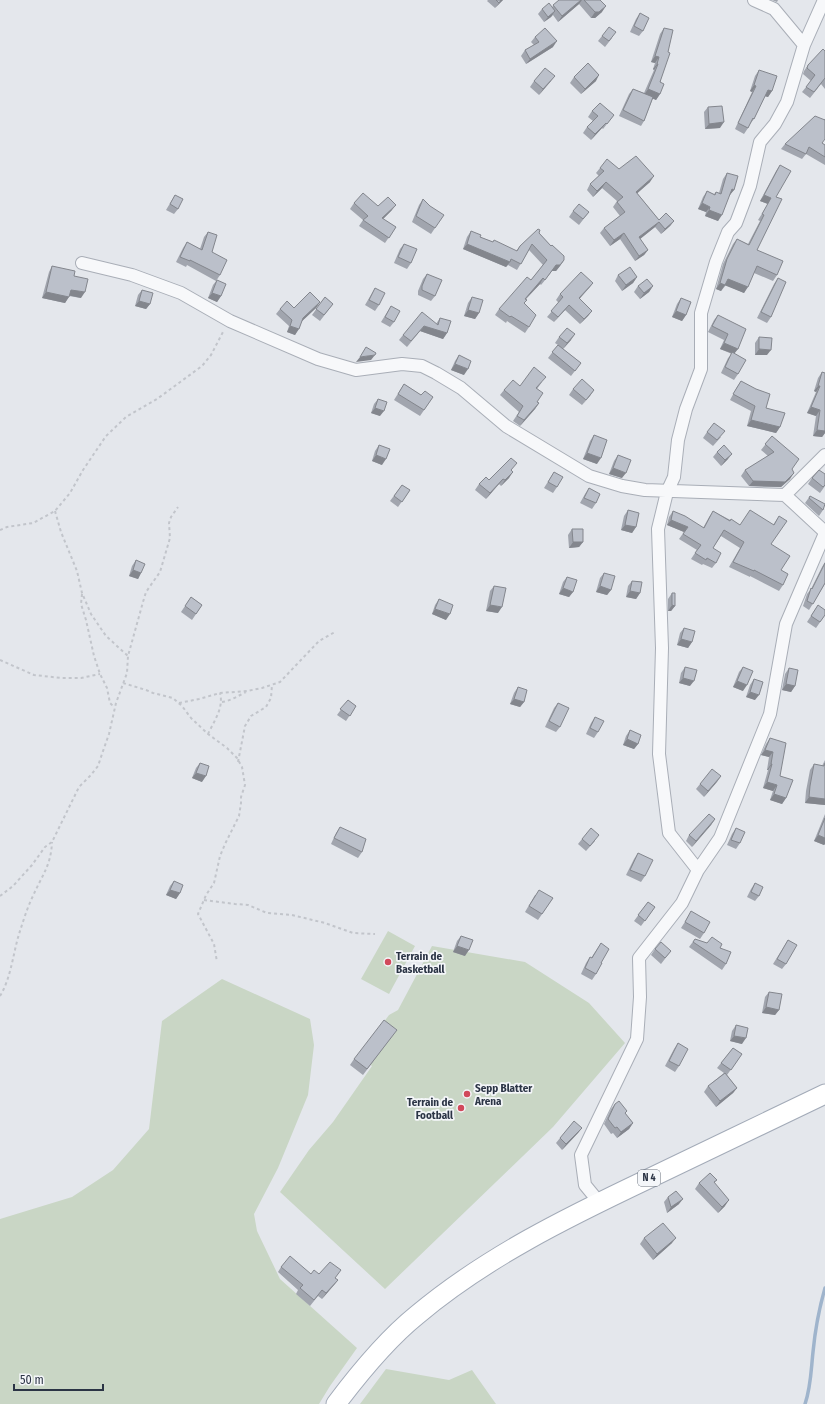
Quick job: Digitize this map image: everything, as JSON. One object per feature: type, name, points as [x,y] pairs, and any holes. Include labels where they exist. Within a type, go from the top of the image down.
[{"type":"main road","name":"N 4","points":[[336,1404],[380,1350],[416,1316],[438,1298],[522,1242],[599,1202],[825,1094]]},
{"type":"street","points":[[754,0],[774,9],[804,45]]},
{"type":"street","points":[[698,870],[670,833],[659,754],[662,648],[658,529],[667,492],[674,477],[678,440],[686,409],[701,369],[701,313],[708,286],[728,232],[736,222],[750,186],[760,142],[775,124],[787,102],[804,45],[824,0]]},
{"type":"street","points":[[82,263],[132,276],[181,293],[228,320],[318,359],[356,370],[402,364],[422,366],[461,388],[506,426],[589,476],[622,486],[667,492],[785,496],[825,532],[786,624],[770,714],[720,838],[698,870],[682,903],[639,958],[640,997],[637,1039],[581,1155],[585,1185],[599,1202]]},
{"type":"street","points":[[785,496],[825,455]]},
{"type":"path","points":[[0,530],[7,527],[33,523],[55,511],[70,493],[83,470],[106,436],[126,417],[156,399],[202,366],[211,355],[228,320]]},
{"type":"path","points":[[0,996],[13,962],[19,934],[32,897],[49,863],[52,842],[79,787],[98,766],[127,673],[128,656],[146,592],[160,572],[171,534],[171,517],[178,507]]},
{"type":"path","points":[[55,511],[61,532],[77,571],[82,593],[91,614],[106,636],[128,656]]},
{"type":"path","points":[[82,593],[81,604],[94,656],[110,703],[115,708]]},
{"type":"path","points":[[179,703],[220,693],[247,691],[280,682],[302,661],[306,654],[319,641],[335,632]]},
{"type":"path","points":[[0,660],[34,675],[61,678],[81,678],[100,674]]},
{"type":"path","points":[[123,684],[173,698],[191,718],[226,748],[238,762],[243,771],[244,785],[239,816],[220,856],[214,883],[198,914],[214,944],[217,962]]},
{"type":"path","points":[[238,762],[245,726],[251,716],[266,707],[271,698],[272,685]]},
{"type":"path","points":[[222,702],[228,702],[232,698],[247,691]]},
{"type":"path","points":[[208,734],[222,702],[220,693]]},
{"type":"path","points":[[0,896],[13,886],[32,865],[45,847],[52,842]]},
{"type":"path","points":[[204,900],[248,905],[268,913],[292,915],[325,923],[354,933],[375,934]]},
{"type":"green space","name":"Terrain de Basketball","points":[[388,931],[415,946],[389,994],[361,979]]},
{"type":"green space","name":"Sepp Blatter Arena","points":[[432,946],[525,962],[589,1003],[625,1043],[553,1127],[385,1289],[280,1192],[309,1150],[333,1122],[372,1066],[359,1056],[389,1015],[398,1010]]},
{"type":"green space","points":[[222,979],[310,1019],[314,1045],[308,1095],[278,1168],[254,1214],[257,1231],[280,1279],[357,1348],[319,1404],[0,1404],[0,1219],[72,1197],[113,1170],[149,1129],[162,1021]]},
{"type":"green space","points":[[386,1369],[449,1380],[472,1370],[496,1404],[360,1404]]},
{"type":"building","points":[[559,0],[581,0],[562,16],[553,5]]},
{"type":"building","points":[[584,0],[600,0],[606,6],[599,12],[595,12]]},
{"type":"building","points":[[549,3],[555,11],[548,17],[542,9]]},
{"type":"building","points":[[640,13],[649,18],[643,31],[634,26]]},
{"type":"building","points":[[609,27],[616,32],[609,41],[602,36]]},
{"type":"building","points":[[545,28],[557,41],[530,59],[525,50],[539,42],[535,37]]},
{"type":"building","points":[[664,28],[673,30],[668,52],[670,53],[660,82],[664,84],[660,94],[648,89],[658,64],[659,57],[655,56]]},
{"type":"building","points":[[823,49],[825,51],[825,78],[814,92],[806,87],[815,75],[807,68]]},
{"type":"building","points":[[588,63],[599,75],[585,89],[574,77]]},
{"type":"building","points":[[545,68],[555,76],[543,89],[534,81]]},
{"type":"building","points":[[759,70],[777,76],[772,91],[768,90],[748,128],[738,123],[756,86],[754,85]]},
{"type":"building","points":[[633,89],[653,97],[644,121],[623,110]]},
{"type":"building","points":[[600,103],[614,115],[607,124],[606,123],[595,134],[587,127],[598,116],[592,111]]},
{"type":"building","points":[[722,106],[724,122],[709,124],[708,107]]},
{"type":"building","points":[[815,116],[825,120],[825,139],[822,143],[825,145],[825,157],[809,147],[806,154],[785,144]]},
{"type":"building","points":[[636,156],[654,176],[636,192],[659,220],[666,213],[674,221],[665,229],[659,222],[639,237],[648,250],[639,256],[624,233],[614,240],[604,228],[625,212],[617,202],[623,197],[606,182],[597,191],[590,184],[604,171],[600,168],[607,159],[619,169]]},
{"type":"building","points":[[780,165],[791,171],[776,197],[782,199],[757,250],[783,261],[777,275],[757,266],[748,287],[728,279],[725,285],[720,283],[727,259],[737,239],[749,245],[764,215],[762,214],[771,198],[764,195]]},
{"type":"building","points":[[727,173],[738,176],[734,190],[732,189],[722,215],[709,210],[710,207],[702,203],[707,191],[715,195],[716,192],[721,194]]},
{"type":"building","points":[[363,193],[378,206],[388,197],[396,205],[382,218],[396,227],[389,238],[363,220],[368,216],[354,203]]},
{"type":"building","points":[[175,195],[183,199],[178,209],[170,204]]},
{"type":"building","points":[[423,199],[430,206],[444,215],[435,228],[416,216]]},
{"type":"building","points":[[579,204],[589,212],[583,219],[573,211]]},
{"type":"building","points":[[538,229],[540,230],[539,233],[551,246],[552,245],[564,256],[564,260],[560,265],[556,265],[545,280],[543,278],[525,299],[527,300],[524,303],[536,315],[529,327],[511,316],[510,317],[499,309],[527,277],[531,280],[547,260],[532,244],[521,264],[511,259],[510,262],[467,244],[471,231],[481,235],[480,237],[493,242],[494,240],[517,251],[520,246]]},
{"type":"building","points":[[208,232],[217,235],[212,252],[227,260],[220,275],[190,260],[180,257],[187,242],[202,250]]},
{"type":"building","points":[[404,244],[417,249],[411,263],[398,257]]},
{"type":"building","points":[[52,266],[75,271],[74,276],[88,279],[85,292],[71,290],[69,297],[46,292]]},
{"type":"building","points":[[630,267],[637,277],[626,285],[618,275]]},
{"type":"building","points":[[581,272],[593,283],[579,298],[592,311],[584,319],[569,305],[558,317],[551,311],[563,297],[560,294]]},
{"type":"building","points":[[427,274],[442,280],[435,296],[422,290]]},
{"type":"building","points":[[778,278],[786,282],[771,317],[761,312]]},
{"type":"building","points":[[647,279],[653,286],[644,293],[638,286]]},
{"type":"building","points":[[217,280],[226,284],[221,296],[212,293]]},
{"type":"building","points":[[375,288],[385,293],[379,305],[369,300]]},
{"type":"building","points":[[142,290],[153,293],[150,304],[139,301]]},
{"type":"building","points":[[310,292],[320,302],[303,318],[299,329],[290,326],[292,320],[280,309],[287,301],[294,308]]},
{"type":"building","points":[[325,297],[333,304],[324,315],[316,309]]},
{"type":"building","points":[[472,297],[483,300],[479,313],[468,310]]},
{"type":"building","points":[[681,298],[691,302],[686,315],[676,311]]},
{"type":"building","points":[[391,306],[400,311],[394,322],[385,317]]},
{"type":"building","points":[[422,312],[438,325],[440,318],[451,321],[447,333],[424,326],[411,341],[403,335]]},
{"type":"building","points":[[718,315],[746,329],[738,349],[724,343],[728,334],[712,326]]},
{"type":"building","points":[[567,328],[575,334],[567,343],[559,337]]},
{"type":"building","points":[[759,337],[772,338],[771,350],[759,349]]},
{"type":"building","points":[[558,345],[581,363],[575,371],[552,352]]},
{"type":"building","points":[[366,347],[376,353],[375,355],[360,357]]},
{"type":"building","points":[[732,352],[746,360],[738,374],[725,367]]},
{"type":"building","points":[[459,355],[471,361],[468,369],[455,364]]},
{"type":"building","points":[[534,367],[546,377],[536,388],[543,393],[537,402],[539,403],[524,420],[517,416],[523,406],[504,390],[513,380],[520,386]]},
{"type":"building","points":[[822,372],[825,373],[825,431],[817,430],[820,410],[811,407],[820,386],[818,386]]},
{"type":"building","points":[[582,379],[594,390],[586,400],[573,389]]},
{"type":"building","points":[[741,381],[770,394],[766,408],[785,413],[780,427],[751,420],[755,406],[733,394]]},
{"type":"building","points":[[404,384],[421,395],[425,391],[433,397],[424,410],[398,394]]},
{"type":"building","points":[[378,399],[387,402],[384,411],[375,408]]},
{"type":"building","points":[[714,423],[725,431],[717,440],[707,432]]},
{"type":"building","points":[[594,435],[607,440],[601,458],[587,453]]},
{"type":"building","points":[[772,436],[799,459],[792,469],[794,473],[785,482],[753,481],[745,470],[774,452],[765,444]]},
{"type":"building","points":[[379,445],[390,449],[386,459],[376,455]]},
{"type":"building","points":[[724,445],[732,454],[725,460],[717,452]]},
{"type":"building","points":[[618,455],[631,460],[626,473],[613,468]]},
{"type":"building","points":[[511,458],[517,463],[511,470],[513,472],[505,480],[503,479],[490,493],[479,484],[486,477],[489,480]]},
{"type":"building","points":[[819,470],[825,474],[825,485],[823,487],[812,478]]},
{"type":"building","points":[[554,472],[563,477],[557,487],[548,482]]},
{"type":"building","points":[[402,485],[410,490],[402,502],[394,496]]},
{"type":"building","points":[[589,488],[600,494],[596,503],[584,498]]},
{"type":"building","points":[[810,496],[825,504],[823,510],[809,498]]},
{"type":"building","points":[[628,510],[639,513],[636,527],[625,525]]},
{"type":"building","points":[[750,510],[774,525],[779,516],[787,521],[771,544],[790,556],[781,570],[788,574],[783,585],[754,570],[733,562],[744,542],[724,530],[713,548],[721,553],[716,563],[707,558],[706,560],[695,553],[701,545],[683,534],[688,527],[671,520],[673,511],[685,516],[704,528],[713,511],[740,525]]},
{"type":"building","points":[[572,529],[583,529],[583,542],[573,542]]},
{"type":"building","points":[[136,560],[145,564],[141,573],[133,570]]},
{"type":"building","points":[[825,563],[825,583],[813,604],[807,601],[811,588],[812,589]]},
{"type":"building","points":[[604,573],[615,576],[611,590],[600,586]]},
{"type":"building","points":[[567,577],[577,580],[573,592],[563,588]]},
{"type":"building","points":[[632,581],[642,582],[640,593],[630,591]]},
{"type":"building","points":[[494,586],[506,588],[502,607],[490,605]]},
{"type":"building","points":[[672,593],[675,593],[675,606],[672,605]]},
{"type":"building","points":[[191,597],[202,605],[196,614],[185,606]]},
{"type":"building","points":[[439,599],[453,605],[450,614],[435,609]]},
{"type":"building","points":[[818,605],[825,610],[825,615],[820,622],[811,616]]},
{"type":"building","points":[[684,628],[695,631],[692,642],[681,639]]},
{"type":"building","points":[[685,667],[697,670],[694,681],[683,678]]},
{"type":"building","points":[[743,667],[753,671],[747,685],[737,681]]},
{"type":"building","points":[[789,668],[798,670],[795,686],[786,684]]},
{"type":"building","points":[[754,679],[763,682],[759,695],[750,692]]},
{"type":"building","points":[[518,687],[527,690],[524,702],[514,699]]},
{"type":"building","points":[[348,700],[356,706],[350,716],[340,709]]},
{"type":"building","points":[[558,703],[569,708],[560,727],[549,721]]},
{"type":"building","points":[[595,717],[604,721],[598,732],[590,728]]},
{"type":"building","points":[[630,730],[641,735],[638,744],[627,739]]},
{"type":"building","points":[[770,738],[786,743],[780,776],[793,780],[786,798],[774,794],[777,785],[767,782],[772,764],[773,752],[765,750]]},
{"type":"building","points":[[200,763],[209,766],[206,776],[196,773]]},
{"type":"building","points":[[825,763],[825,799],[809,797],[814,764],[824,766]]},
{"type":"building","points":[[712,769],[721,776],[708,791],[700,784]]},
{"type":"building","points":[[709,814],[715,819],[696,841],[689,835]]},
{"type":"building","points":[[825,818],[825,838],[818,835]]},
{"type":"building","points":[[340,827],[366,839],[362,852],[334,838]]},
{"type":"building","points":[[591,828],[599,835],[590,846],[582,839]]},
{"type":"building","points":[[736,828],[745,832],[740,843],[731,840]]},
{"type":"building","points":[[638,853],[653,860],[645,876],[630,870]]},
{"type":"building","points":[[174,881],[183,885],[180,893],[170,890]]},
{"type":"building","points":[[755,883],[763,887],[759,896],[751,892]]},
{"type":"building","points":[[539,890],[553,898],[542,914],[529,906]]},
{"type":"building","points":[[648,902],[655,907],[645,921],[638,915]]},
{"type":"building","points":[[691,911],[710,922],[704,933],[685,922]]},
{"type":"building","points":[[461,936],[473,940],[469,950],[457,946]]},
{"type":"building","points":[[712,937],[722,944],[720,948],[731,952],[726,964],[693,942],[695,939],[707,943]]},
{"type":"building","points":[[788,940],[797,945],[786,964],[777,959]]},
{"type":"building","points":[[661,942],[671,951],[665,958],[655,949]]},
{"type":"building","points":[[601,943],[609,949],[596,974],[585,968],[590,957],[592,958]]},
{"type":"building","points":[[769,992],[782,994],[779,1010],[766,1007]]},
{"type":"building","points":[[384,1020],[397,1030],[367,1069],[354,1059]]},
{"type":"building","points":[[736,1025],[748,1028],[746,1038],[734,1036]]},
{"type":"building","points":[[678,1043],[688,1049],[679,1066],[669,1061]]},
{"type":"building","points":[[733,1048],[742,1054],[731,1070],[721,1063]]},
{"type":"building","points":[[725,1073],[737,1088],[720,1101],[708,1086]]},
{"type":"building","points":[[619,1101],[627,1111],[625,1113],[633,1123],[621,1132],[617,1127],[615,1128],[608,1119],[615,1104]]},
{"type":"building","points":[[574,1121],[582,1128],[566,1144],[560,1138]]},
{"type":"building","points":[[710,1173],[717,1180],[714,1182],[729,1200],[722,1207],[699,1183]]},
{"type":"building","points":[[676,1191],[683,1199],[671,1207],[668,1197]]},
{"type":"building","points":[[663,1223],[676,1238],[657,1254],[644,1238]]},
{"type":"building","points":[[290,1256],[311,1274],[314,1270],[319,1274],[330,1262],[341,1270],[335,1278],[338,1280],[326,1293],[322,1290],[314,1300],[300,1288],[303,1285],[281,1267]]},
{"type":"waterway","points":[[805,1404],[810,1385],[816,1328],[825,1288]]},
{"type":"place","name":"Terrain de Basketball","points":[[388,962]]},
{"type":"place","name":"Sepp Blatter Arena","points":[[467,1094]]},
{"type":"place","name":"Terrain de Football","points":[[461,1108]]}]
